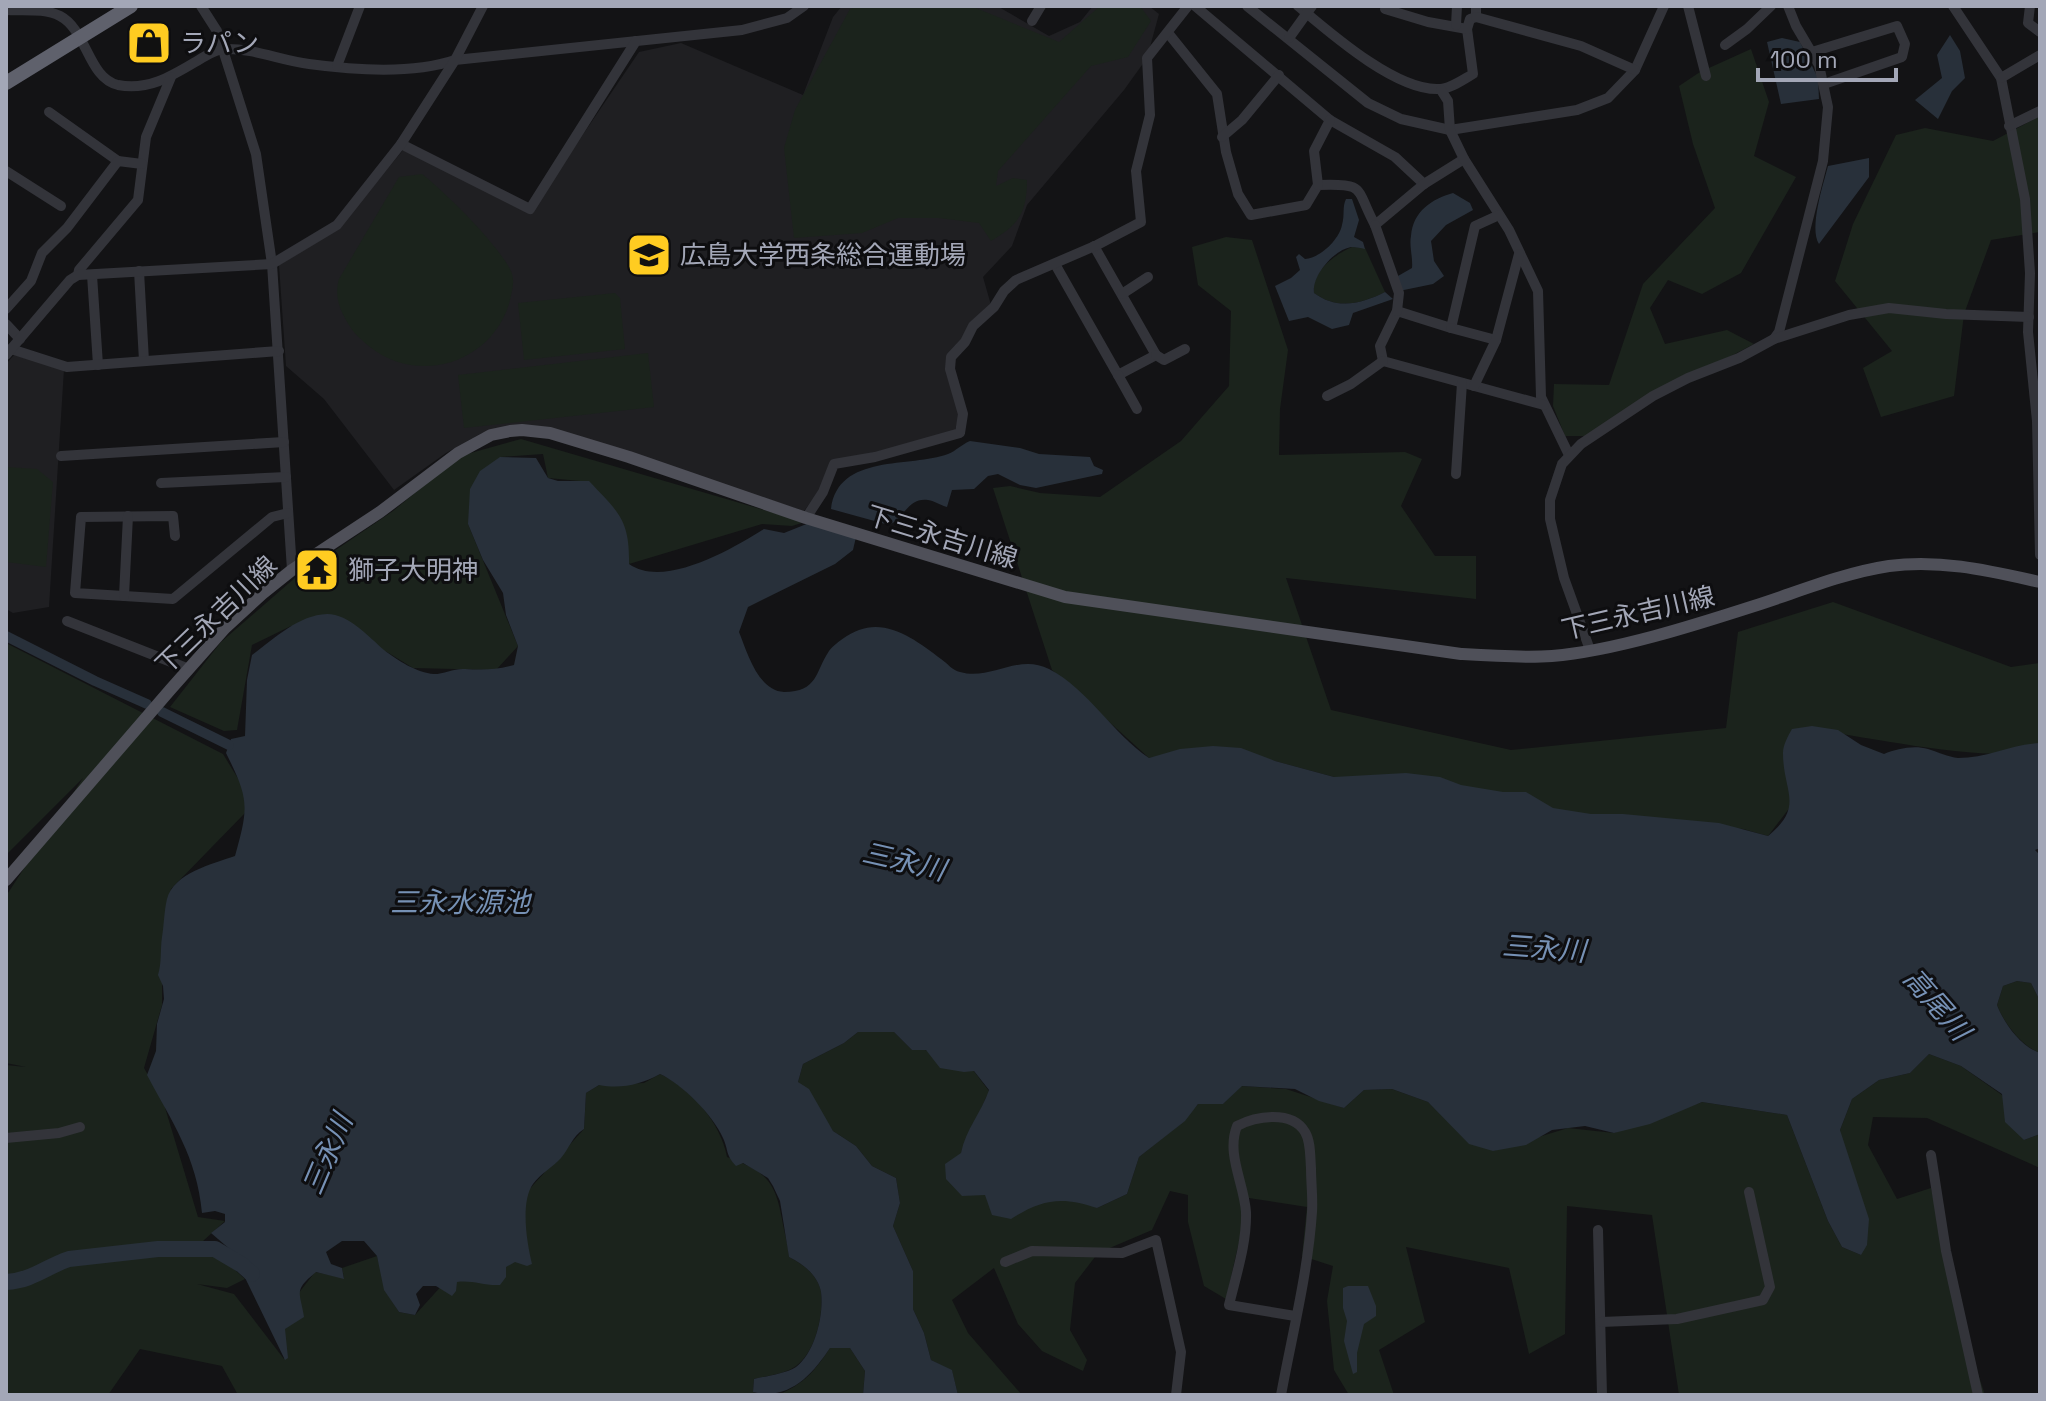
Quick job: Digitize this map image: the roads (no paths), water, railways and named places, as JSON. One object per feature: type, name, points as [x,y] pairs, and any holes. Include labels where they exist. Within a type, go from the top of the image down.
[{"type":"highway","points":[[6,83],[131,6]]},
{"type":"main road","name":"下三永吉川線","points":[[6,880],[225,628],[292,570],[380,512],[458,453],[491,435],[522,430],[550,433],[629,457],[806,518],[1065,597],[1461,654],[1511,657],[1590,650],[1671,630],[1890,566],[1942,564],[1975,567],[2040,582]]},
{"type":"street","points":[[201,6],[217,31],[256,154],[272,264],[292,570]]},
{"type":"street","points":[[337,66],[360,6]]},
{"type":"street","points":[[279,351],[67,367],[9,352],[70,280],[78,275],[272,264],[337,225],[401,144],[455,60],[483,6]]},
{"type":"street","points":[[1032,21],[1041,6]]},
{"type":"street","points":[[806,518],[823,492],[834,464],[875,457],[960,433],[963,414],[950,369],[951,357],[965,342],[973,326],[994,307],[1010,285],[1141,222],[1136,171],[1150,115],[1147,58],[1188,6]]},
{"type":"street","points":[[1195,6],[1330,120],[1395,157],[1424,184]]},
{"type":"street","points":[[1247,6],[1368,103],[1401,119],[1450,130],[1484,127],[1593,106],[1608,98],[1635,70],[1664,6]]},
{"type":"street","points":[[1456,25],[1457,6]]},
{"type":"street","points":[[1688,6],[1706,76]]},
{"type":"street","points":[[1725,45],[1771,6]]},
{"type":"street","points":[[1590,650],[1564,578],[1550,519],[1550,500],[1562,464],[1581,444],[1653,396],[1767,345],[1779,332],[1823,161],[1828,107],[1824,84],[1812,52],[1788,6]]},
{"type":"street","points":[[1953,6],[2001,78],[2025,199],[2030,273],[2028,332],[2037,421],[2040,555]]},
{"type":"street","points":[[2030,6],[2028,23],[2040,32]]},
{"type":"street","points":[[6,10],[43,12],[62,17],[81,37],[98,70],[114,84],[137,87],[171,77],[223,49],[310,64],[434,67],[455,60],[742,30],[787,18],[802,7]]},
{"type":"street","points":[[1289,38],[1306,8],[1386,73],[1407,84],[1441,90],[1473,74],[1467,29],[1476,11],[1581,46],[1635,70]]},
{"type":"street","points":[[1385,9],[1428,22],[1467,29]]},
{"type":"street","points":[[1812,52],[1897,26],[1905,44],[1902,57],[1824,84]]},
{"type":"street","points":[[1168,33],[1217,94],[1222,137],[1238,194],[1251,215],[1306,205],[1318,185],[1314,151],[1330,120]]},
{"type":"street","points":[[401,144],[530,209],[636,41]]},
{"type":"street","points":[[2001,78],[2040,55]]},
{"type":"street","points":[[1222,137],[1242,120],[1279,75]]},
{"type":"street","points":[[78,275],[138,200],[146,137],[171,77]]},
{"type":"street","points":[[1441,90],[1448,101],[1450,130],[1538,291],[1541,397],[1569,455]]},
{"type":"street","points":[[2009,126],[2040,111]]},
{"type":"street","points":[[49,112],[118,161],[142,164]]},
{"type":"street","points":[[1375,225],[1424,184],[1464,159]]},
{"type":"street","points":[[6,309],[31,281],[42,253],[67,228],[118,161]]},
{"type":"street","points":[[6,171],[61,206]]},
{"type":"street","points":[[1318,185],[1354,186],[1361,193],[1375,225],[1399,293],[1397,311],[1380,346],[1383,361]]},
{"type":"street","points":[[1451,328],[1475,226],[1499,215]]},
{"type":"street","points":[[1094,246],[1156,355],[1164,360],[1185,349]]},
{"type":"street","points":[[1474,386],[1496,340],[1519,254]]},
{"type":"street","points":[[1055,264],[1137,409]]},
{"type":"street","points":[[139,271],[144,361]]},
{"type":"street","points":[[92,275],[98,365]]},
{"type":"street","points":[[1122,294],[1148,277]]},
{"type":"street","points":[[1774,339],[1849,315],[1889,308],[2029,317]]},
{"type":"street","points":[[1397,311],[1496,340]]},
{"type":"street","points":[[6,324],[20,339]]},
{"type":"street","points":[[1118,375],[1156,355]]},
{"type":"street","points":[[1383,361],[1544,405]]},
{"type":"street","points":[[1327,396],[1351,384],[1383,361]]},
{"type":"street","points":[[1456,474],[1462,383]]},
{"type":"street","points":[[61,456],[284,442]]},
{"type":"street","points":[[161,483],[286,477]]},
{"type":"street","points":[[175,536],[173,516],[81,517],[75,593],[173,599],[272,517],[288,513]]},
{"type":"street","points":[[124,596],[128,516]]},
{"type":"street","points":[[67,621],[189,669]]},
{"type":"street","points":[[1281,1395],[1295,1316],[1313,1211],[1310,1146],[1306,1132],[1297,1123],[1282,1117],[1261,1118],[1237,1126],[1233,1136],[1233,1152],[1246,1211],[1245,1239],[1229,1305],[1295,1316]]},
{"type":"street","points":[[6,1138],[59,1133],[80,1127]]},
{"type":"street","points":[[1931,1155],[1946,1251],[1978,1395]]},
{"type":"street","points":[[1601,1322],[1677,1319],[1763,1300],[1770,1287],[1749,1192]]},
{"type":"street","points":[[1598,1230],[1602,1395]]},
{"type":"street","points":[[1005,1262],[1032,1251],[1122,1253],[1156,1240],[1181,1352],[1176,1395]]},
{"type":"water","points":[[1950,35],[1960,51],[1965,78],[1952,91],[1938,119],[1915,100],[1942,78],[1937,55]]},
{"type":"water","points":[[1782,38],[1800,42],[1818,78],[1819,99],[1781,104],[1767,42]]},
{"type":"water","points":[[1869,158],[1869,177],[1819,244],[1816,217],[1828,166]]},
{"type":"water","points":[[1453,193],[1470,203],[1473,210],[1446,225],[1431,241],[1434,261],[1444,276],[1433,284],[1399,291],[1398,276],[1412,268],[1411,240],[1415,220],[1425,207]]},
{"type":"water","points":[[1346,199],[1352,199],[1359,220],[1354,237],[1363,242],[1365,249],[1351,247],[1331,258],[1320,271],[1314,293],[1340,303],[1367,300],[1385,292],[1393,299],[1353,313],[1349,325],[1332,329],[1308,317],[1289,321],[1275,286],[1300,270],[1296,257],[1299,254],[1305,259],[1311,258],[1333,242],[1342,225]]},
{"type":"water","points":[[970,441],[1039,454],[1090,457],[1094,466],[1103,470],[1102,474],[1036,488],[1020,485],[998,474],[988,476],[974,489],[952,490],[947,507],[921,500],[889,525],[831,509],[837,491],[847,479],[861,471],[948,454]]},
{"type":"water","name":"三永水源池","points":[[500,457],[536,458],[548,478],[589,481],[620,517],[627,536],[629,564],[644,570],[660,572],[698,563],[764,529],[784,533],[809,523],[856,537],[853,550],[835,564],[748,607],[739,632],[750,660],[767,685],[784,692],[809,685],[829,651],[842,639],[859,630],[881,627],[912,639],[960,672],[983,673],[1026,664],[1049,669],[1076,688],[1149,758],[1180,749],[1213,746],[1241,748],[1334,777],[1406,773],[1440,777],[1461,785],[1503,792],[1526,792],[1553,808],[1591,814],[1719,823],[1768,836],[1786,816],[1789,807],[1783,753],[1792,729],[1812,726],[1838,730],[1861,745],[1884,754],[1917,747],[1954,757],[1969,757],[2040,743],[2040,848],[2035,850],[2040,855],[2040,1001],[2031,983],[2017,981],[2003,986],[1997,1005],[2014,1033],[2040,1053],[2040,1134],[2024,1140],[2005,1122],[2002,1094],[1961,1066],[1929,1054],[1910,1073],[1879,1080],[1852,1099],[1840,1130],[1869,1219],[1867,1245],[1861,1255],[1842,1247],[1828,1221],[1787,1115],[1702,1102],[1650,1124],[1614,1133],[1585,1126],[1552,1130],[1526,1145],[1493,1151],[1469,1144],[1428,1102],[1392,1089],[1364,1090],[1344,1108],[1319,1101],[1295,1089],[1242,1086],[1223,1104],[1198,1104],[1185,1121],[1139,1157],[1127,1194],[1097,1208],[1073,1202],[1052,1202],[1033,1207],[1011,1219],[992,1215],[985,1195],[962,1196],[946,1179],[945,1164],[961,1153],[989,1090],[974,1071],[940,1068],[926,1050],[912,1050],[894,1032],[858,1032],[844,1043],[803,1064],[798,1082],[809,1089],[833,1131],[856,1146],[872,1166],[896,1178],[900,1203],[893,1226],[913,1271],[913,1309],[931,1360],[952,1370],[958,1395],[863,1395],[865,1371],[850,1348],[830,1348],[807,1376],[788,1389],[778,1393],[753,1392],[754,1379],[792,1369],[803,1361],[813,1343],[819,1322],[821,1292],[817,1280],[809,1271],[789,1257],[780,1201],[768,1178],[743,1163],[736,1166],[718,1129],[704,1110],[678,1085],[660,1074],[630,1085],[599,1085],[586,1093],[584,1129],[561,1158],[536,1180],[529,1192],[526,1223],[532,1264],[527,1266],[515,1262],[506,1267],[506,1277],[500,1285],[457,1282],[452,1296],[436,1286],[423,1286],[416,1294],[420,1305],[415,1315],[399,1312],[384,1290],[377,1256],[364,1241],[342,1241],[326,1252],[331,1264],[342,1268],[344,1279],[316,1272],[304,1283],[300,1296],[304,1317],[285,1329],[288,1358],[285,1360],[232,1251],[211,1233],[225,1222],[225,1214],[215,1211],[202,1213],[189,1157],[147,1075],[156,1051],[157,1024],[164,999],[158,975],[167,899],[177,882],[186,876],[235,856],[243,825],[244,803],[239,781],[226,753],[231,739],[245,736],[247,680],[252,655],[287,629],[316,615],[335,615],[358,627],[401,662],[428,673],[514,665],[518,646],[506,615],[503,593],[483,560],[468,524],[470,489],[480,471]]},
{"type":"water","points":[[1368,1286],[1376,1306],[1376,1316],[1364,1324],[1357,1353],[1357,1372],[1353,1374],[1344,1341],[1347,1321],[1343,1308],[1343,1288]]},
{"type":"waterway","points":[[6,636],[147,704]]},
{"type":"waterway","points":[[162,712],[229,745]]},
{"type":"waterway","name":"三永川","points":[[6,1282],[32,1276],[69,1259],[158,1249],[215,1249],[252,1274]]},
{"type":"place","name":"ラパン","points":[[149,43]]},
{"type":"place","name":"広島大学西条総合運動場","points":[[649,255]]},
{"type":"place","name":"獅子大明神","points":[[317,570]]},
{"type":"water label","name":"高尾川","points":[[1937,1004]]}]
